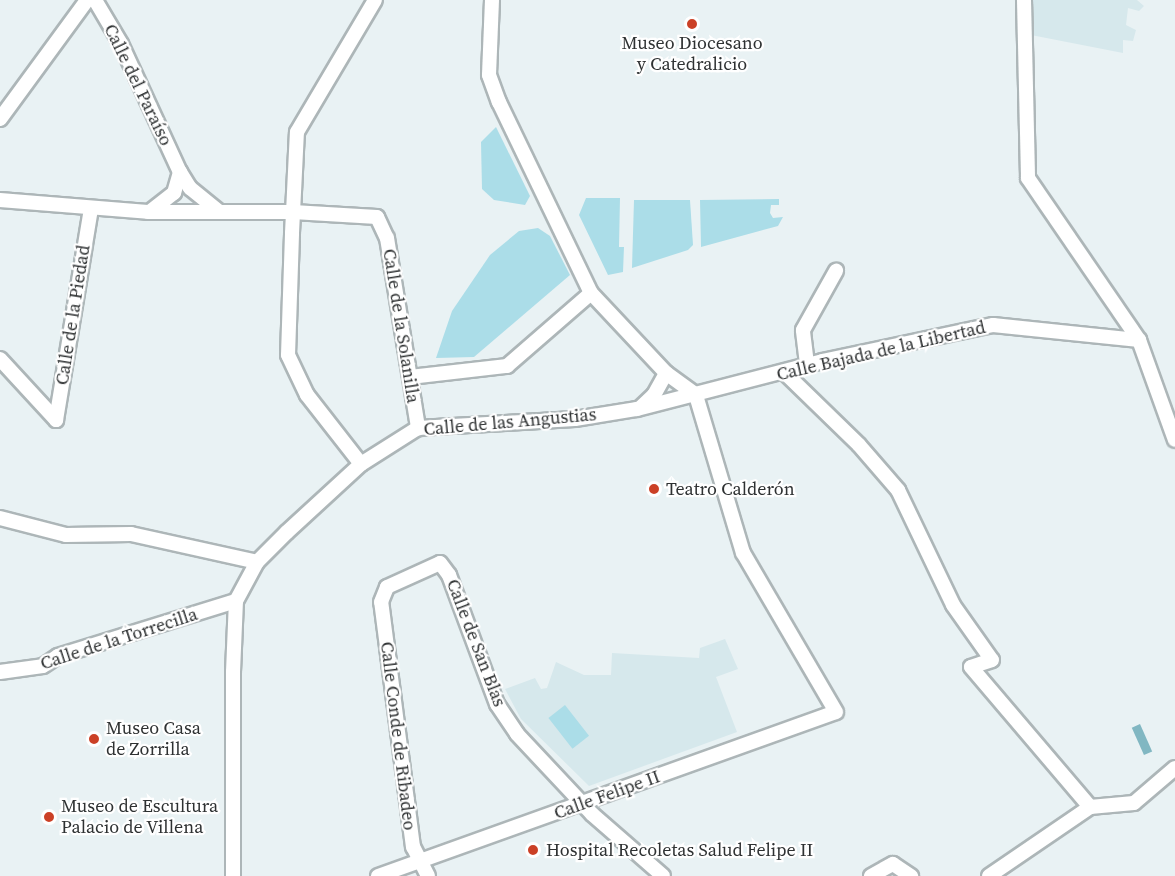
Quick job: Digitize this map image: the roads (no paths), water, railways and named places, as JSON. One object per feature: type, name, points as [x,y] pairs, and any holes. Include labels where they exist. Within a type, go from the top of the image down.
[{"type":"street","points":[[0,119],[87,0]]},
{"type":"street","name":"Calle del Paraíso","points":[[94,0],[121,44],[180,172],[190,188],[218,211]]},
{"type":"street","points":[[362,464],[308,395],[288,355],[292,212],[297,132],[375,0]]},
{"type":"street","points":[[1024,0],[1028,178],[1036,194],[1139,340],[1175,440]]},
{"type":"street","points":[[492,5],[489,75],[495,93],[591,293],[666,373],[696,395]]},
{"type":"street","points":[[148,212],[174,193],[180,172]]},
{"type":"street","points":[[0,200],[148,212],[292,212]]},
{"type":"street","name":"Calle de la Piedad","points":[[0,359],[56,420],[91,209]]},
{"type":"street","name":"Calle de la Solanilla","points":[[292,212],[369,213],[382,223],[417,428]]},
{"type":"street","points":[[807,364],[803,330],[836,271]]},
{"type":"street","points":[[410,377],[507,366],[591,293]]},
{"type":"street","name":"Calle Bajada de la Libertad","points":[[696,395],[785,373],[807,364],[993,325],[1139,340]]},
{"type":"street","points":[[638,410],[654,395],[666,373]]},
{"type":"street","points":[[785,373],[859,445],[898,490],[953,605],[992,660],[971,667],[1090,807]]},
{"type":"street","name":"Calle de las Angustias","points":[[233,876],[232,672],[237,601],[257,562],[362,464],[417,428],[575,419],[638,410],[696,395]]},
{"type":"street","name":"Calle Felipe II","points":[[378,876],[836,712],[743,553],[696,395]]},
{"type":"street","points":[[0,518],[66,535],[131,534],[257,562]]},
{"type":"street","name":"Calle de San Blas","points":[[384,592],[440,563],[449,575],[497,704],[517,734],[582,804],[663,876]]},
{"type":"street","name":"Calle Conde de Ribadeo","points":[[384,592],[381,602],[413,847],[428,876]]},
{"type":"street","name":"Calle de la Torrecilla","points":[[0,672],[43,666],[58,656],[237,601]]},
{"type":"street","points":[[989,876],[1090,807],[1134,803],[1175,768]]},
{"type":"street","points":[[871,876],[893,864],[911,876]]},
{"type":"place","name":"Museo Diocesano y Catedralicio","points":[[692,24]]},
{"type":"place","name":"Teatro Calderón","points":[[654,489]]},
{"type":"place","name":"Museo Casa de Zorrilla","points":[[94,739]]},
{"type":"place","name":"Museo de Escultura Palacio de Villena","points":[[49,817]]},
{"type":"place","name":"Hospital Recoletas Salud Felipe II","points":[[533,850]]}]
